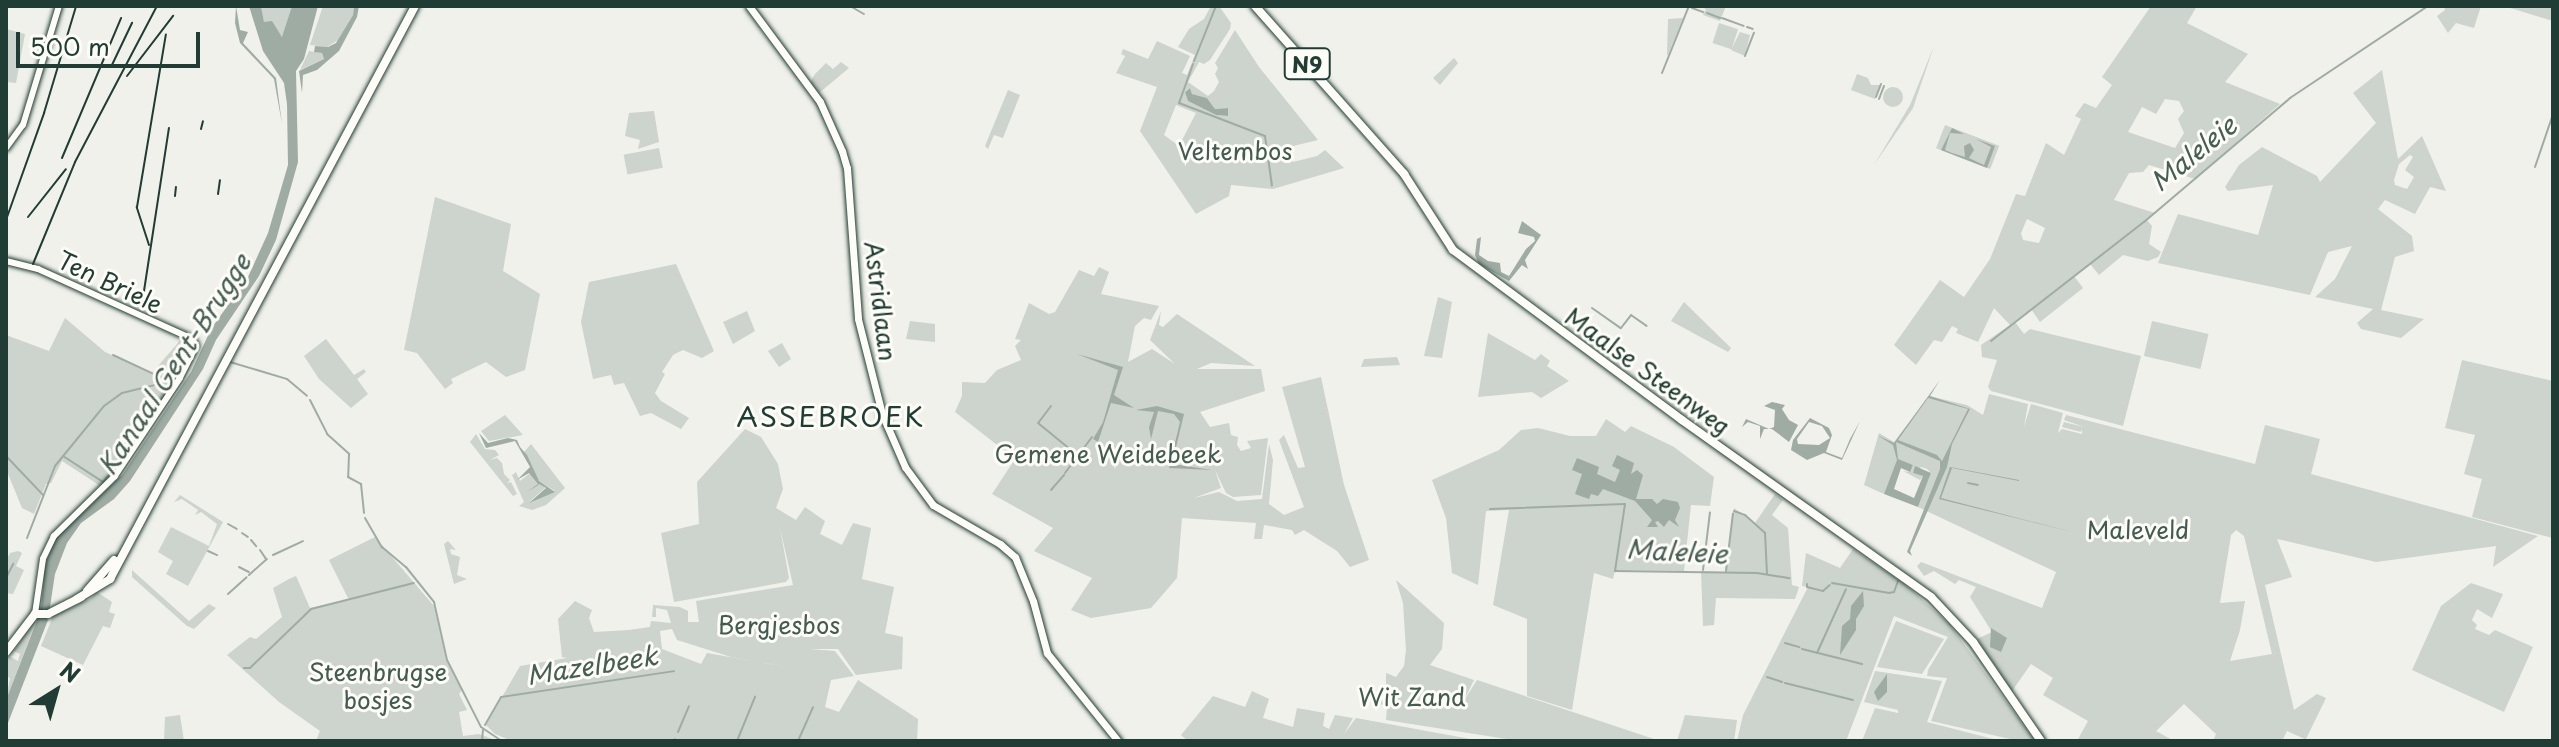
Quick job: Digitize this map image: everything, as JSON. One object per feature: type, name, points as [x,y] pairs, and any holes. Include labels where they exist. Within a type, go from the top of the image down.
[{"type":"main road","name":"Astridlaan","points":[[749,6],[826,113],[847,168],[856,301],[864,346],[895,446],[929,502],[1000,544],[1015,557],[1029,587],[1049,657],[1118,741]]},
{"type":"main road","name":"Maalse Steenweg","points":[[1255,6],[1404,174],[1453,250],[1682,420],[1931,597],[1973,642],[2041,741]]},
{"type":"main road","points":[[6,652],[41,614],[77,599],[106,578],[196,417],[295,220],[340,147],[411,7]]},
{"type":"main road","points":[[106,578],[251,303],[272,273],[387,55]]},
{"type":"main road","points":[[77,599],[114,560]]},
{"type":"street","points":[[6,148],[23,125],[59,6]]},
{"type":"street","name":"Ten Briele","points":[[6,261],[38,269],[195,343],[180,378],[115,476],[54,536],[43,559],[41,614]]},
{"type":"green space","points":[[261,6],[292,6],[283,37],[264,23]]},
{"type":"green space","points":[[323,6],[354,6],[353,15],[338,40],[327,47],[310,45]]},
{"type":"green space","name":"Veltembos","points":[[1211,6],[1219,6],[1231,23],[1230,29],[1210,60],[1204,64],[1199,62],[1188,82],[1208,96],[1214,91],[1219,82],[1215,63],[1235,30],[1259,67],[1318,140],[1289,147],[1293,162],[1317,156],[1325,150],[1344,168],[1273,189],[1231,185],[1229,196],[1196,214],[1140,131],[1157,87],[1116,73],[1125,56],[1121,54],[1123,49],[1148,59],[1157,41],[1190,56],[1182,73],[1187,75],[1195,55],[1178,47],[1189,29],[1204,19]],"holes":[[[1190,88],[1192,94],[1207,98],[1215,109],[1228,108],[1228,116],[1216,115],[1188,101],[1185,91]],[[1176,105],[1196,113],[1179,146],[1164,135]]]},
{"type":"green space","points":[[1697,6],[1726,6],[1720,21],[1703,15],[1706,9]]},
{"type":"green space","points":[[2151,6],[2197,6],[2187,23],[2248,54],[2225,82],[2280,104],[2195,179],[2149,165],[2143,172],[2129,173],[2114,200],[2155,213],[2147,220],[2152,226],[2149,244],[2161,252],[2158,257],[2148,261],[2123,255],[2099,275],[2090,264],[2074,276],[2083,288],[2040,322],[2031,309],[2015,322],[2024,334],[2030,329],[2141,356],[2123,426],[1991,391],[1988,387],[1997,360],[1982,357],[1981,345],[2010,325],[1994,308],[1978,342],[1956,333],[1958,329],[1952,326],[1942,342],[1934,340],[1916,365],[1894,345],[1940,280],[1964,297],[1990,259],[2016,194],[2025,196],[2046,143],[2064,155],[2081,119],[2075,116],[2084,103],[2096,108],[2112,85],[2102,77]],"holes":[[[2165,99],[2179,101],[2184,111],[2178,119],[2184,133],[2175,148],[2128,132],[2142,107],[2156,114]],[[2027,219],[2045,228],[2039,243],[2023,240],[2021,233]]]},
{"type":"green space","points":[[2444,6],[2481,6],[2474,28],[2456,23],[2448,33],[2437,16],[2445,10]]},
{"type":"green space","points":[[2504,6],[2551,6],[2553,21],[2543,18]]},
{"type":"green space","points":[[1683,18],[1668,55],[1667,55],[1668,19]]},
{"type":"green space","points":[[1719,23],[1738,29],[1732,49],[1713,43]]},
{"type":"green space","points":[[6,29],[25,34],[16,83],[6,82]]},
{"type":"green space","points":[[1740,32],[1750,35],[1745,56],[1731,50]]},
{"type":"green space","points":[[1934,46],[1913,108],[1874,165],[1910,105]]},
{"type":"green space","points":[[309,51],[322,53],[324,59],[300,70]]},
{"type":"green space","points":[[1454,58],[1458,63],[1440,85],[1433,78]]},
{"type":"green space","points":[[841,62],[849,68],[819,93],[810,83],[815,74],[826,63],[833,69]]},
{"type":"green space","points":[[2382,70],[2398,159],[2422,136],[2446,191],[2430,187],[2415,214],[2385,200],[2378,209],[2412,236],[2414,251],[2395,257],[2381,310],[2424,319],[2401,338],[2361,329],[2357,323],[2373,309],[2315,297],[2335,279],[2352,246],[2328,252],[2310,295],[2158,263],[2178,214],[2258,235],[2273,185],[2228,191],[2225,187],[2239,165],[2262,147],[2317,176],[2320,182],[2376,123],[2353,93]],"holes":[[[2410,155],[2413,157],[2405,170],[2414,177],[2407,189],[2395,185],[2399,164]]]},
{"type":"green space","points":[[1857,74],[1868,78],[1871,85],[1880,85],[1875,99],[1851,90]]},
{"type":"green space","points":[[1893,87],[1900,90],[1903,97],[1900,104],[1893,107],[1886,104],[1883,97],[1886,90]]},
{"type":"green space","points":[[1008,90],[1020,95],[1003,138],[994,135],[988,149],[985,146]]},
{"type":"green space","points":[[654,111],[659,142],[638,149],[640,140],[625,136],[629,113]]},
{"type":"green space","points":[[1945,125],[1999,146],[1990,169],[1936,148]]},
{"type":"green space","points":[[659,148],[663,168],[627,175],[624,155]]},
{"type":"green space","points":[[435,197],[511,224],[503,271],[540,294],[525,370],[506,377],[486,362],[451,379],[453,383],[445,389],[417,353],[404,350]]},
{"type":"green space","points":[[676,264],[714,351],[702,358],[683,350],[673,355],[662,372],[665,374],[655,393],[661,401],[689,418],[681,429],[651,413],[640,416],[624,383],[614,385],[611,375],[593,379],[581,322],[589,282]]},
{"type":"green space","name":"Gemene Weidebeek","points":[[1099,267],[1109,272],[1101,294],[1159,306],[1151,320],[1144,318],[1135,326],[1128,362],[1152,349],[1175,364],[1150,340],[1161,311],[1159,325],[1163,327],[1177,314],[1255,366],[1211,363],[1197,369],[1261,369],[1265,391],[1200,412],[1210,427],[1229,423],[1231,435],[1238,437],[1237,445],[1241,451],[1251,448],[1247,441],[1268,438],[1261,495],[1233,497],[1226,493],[1215,470],[1221,488],[1194,498],[1219,492],[1237,501],[1262,499],[1269,444],[1273,460],[1269,504],[1284,515],[1304,507],[1279,440],[1284,435],[1298,468],[1305,467],[1282,387],[1321,377],[1344,485],[1369,560],[1350,567],[1337,551],[1304,530],[1295,535],[1292,530],[1264,525],[1262,539],[1254,539],[1256,523],[1182,518],[1177,578],[1151,608],[1091,618],[1071,610],[1092,578],[1034,551],[1053,528],[992,494],[1015,459],[955,412],[962,396],[962,382],[985,383],[997,370],[1021,360],[1015,346],[1021,340],[1015,339],[1029,303],[1049,314],[1055,312],[1079,270],[1094,276]]},
{"type":"green space","points":[[1438,297],[1452,302],[1442,358],[1424,356]]},
{"type":"green space","points":[[1684,302],[1731,348],[1728,352],[1671,321]]},
{"type":"green space","points":[[747,311],[755,331],[733,344],[723,322]]},
{"type":"green space","points":[[65,318],[105,352],[152,373],[183,337],[192,344],[192,351],[179,377],[106,484],[102,487],[62,461],[51,483],[46,484],[34,514],[22,508],[6,469],[6,335],[49,351]]},
{"type":"green space","points":[[910,321],[935,324],[935,342],[906,339]]},
{"type":"green space","points":[[2152,321],[2209,334],[2200,369],[2144,356]]},
{"type":"green space","points":[[1488,333],[1535,360],[1541,354],[1550,361],[1547,366],[1569,381],[1541,398],[1532,392],[1478,397]]},
{"type":"green space","points":[[326,339],[354,375],[364,369],[366,372],[357,379],[368,394],[351,408],[319,379],[304,356]]},
{"type":"green space","points":[[782,343],[791,359],[779,367],[768,351]]},
{"type":"green space","points":[[1397,357],[1400,365],[1361,367],[1364,359]]},
{"type":"green space","points":[[2462,360],[2553,381],[2553,538],[2472,517],[2482,479],[2464,474],[2475,435],[2445,428]]},
{"type":"green space","name":"Maleveld","points":[[1989,394],[2028,404],[2024,427],[2031,404],[2063,413],[2058,433],[2062,429],[2082,434],[2082,429],[2081,432],[2062,427],[2064,422],[2084,427],[2064,420],[2066,415],[2255,464],[2265,425],[2320,439],[2311,474],[2538,536],[2493,567],[2496,546],[2376,562],[2277,539],[2292,577],[2265,585],[2294,710],[2317,694],[2326,698],[2306,739],[2309,741],[2287,731],[2282,741],[2213,741],[2216,734],[2184,704],[2156,731],[2174,741],[2077,741],[2088,721],[2043,695],[2053,678],[2031,664],[2012,691],[1977,639],[1992,632],[1970,597],[1976,587],[1959,580],[1955,584],[1934,571],[1924,576],[1917,566],[1921,562],[2042,608],[2056,572],[1918,507],[1931,473],[1927,469],[1921,467],[1913,473],[1923,476],[1920,480],[1903,471],[1909,472],[1913,465],[1898,460],[1884,494],[1864,485],[1879,433],[1894,442],[1929,396],[1967,405],[1983,415]],"holes":[[[2236,530],[2244,536],[2272,654],[2230,661],[2245,601],[2220,603],[2231,535]]]},
{"type":"green space","points":[[505,415],[523,435],[489,441],[481,431]]},
{"type":"green space","points":[[1606,419],[1625,432],[1631,426],[1674,447],[1714,477],[1710,506],[1691,505],[1684,571],[1615,570],[1613,579],[1594,573],[1572,710],[1527,696],[1527,619],[1493,605],[1509,510],[1486,511],[1478,585],[1452,573],[1446,518],[1432,480],[1499,450],[1521,430],[1538,428],[1570,436],[1596,436]]},
{"type":"green space","name":"Bergjesbos","points":[[745,429],[761,437],[778,464],[783,489],[776,508],[796,520],[805,507],[825,521],[820,534],[842,545],[853,523],[871,528],[862,579],[894,587],[885,633],[903,637],[902,669],[856,675],[838,649],[809,649],[835,651],[854,676],[831,680],[825,707],[839,712],[858,680],[918,719],[917,741],[512,741],[495,734],[486,725],[520,666],[567,658],[562,657],[558,619],[575,601],[592,610],[589,618],[594,632],[629,630],[650,627],[651,621],[671,623],[667,610],[656,608],[656,617],[652,617],[653,605],[680,607],[688,611],[688,622],[699,622],[696,601],[793,585],[780,528],[789,578],[786,582],[674,602],[661,533],[699,524],[697,482]],"holes":[[[672,629],[677,640],[731,657],[792,668],[707,653],[701,664],[662,649],[660,631]]]},
{"type":"green space","points":[[476,434],[485,449],[495,450],[499,455],[490,460],[497,458],[502,463],[504,474],[510,480],[507,483],[511,482],[517,494],[513,496],[470,442]]},
{"type":"green space","points":[[531,444],[565,488],[546,505],[532,510],[519,506],[524,502],[512,475],[516,472],[520,481],[530,473],[545,488],[529,502],[555,491],[539,481],[532,470],[524,452]]},
{"type":"green space","points":[[1775,494],[1783,500],[1772,515],[1788,528],[1792,585],[1799,587],[1795,599],[1716,598],[1714,625],[1703,626],[1701,571],[1725,572],[1734,508],[1755,523]]},
{"type":"green space","points":[[180,495],[223,522],[188,586],[166,574],[173,561],[158,552],[171,527],[209,546],[217,524],[201,512],[195,515],[198,510],[182,499],[174,502]]},
{"type":"green space","name":"Steenbrugse bosjes","points":[[375,537],[434,606],[446,660],[462,690],[459,694],[467,710],[459,712],[463,736],[479,734],[498,741],[316,741],[320,731],[279,702],[227,655],[250,637],[256,639],[282,617],[273,588],[289,579],[296,576],[310,608],[349,600],[329,560]]},
{"type":"green space","points":[[448,541],[456,550],[450,549],[451,554],[460,557],[457,575],[467,579],[454,584],[444,544]]},
{"type":"green space","points":[[1853,549],[1906,585],[1950,625],[2035,741],[2019,741],[1931,721],[1947,678],[1927,676],[1928,670],[1948,637],[1894,616],[1846,741],[1737,741],[1743,715],[1808,587],[1802,586],[1806,553],[1840,568]]},
{"type":"green space","points":[[10,553],[22,553],[16,566],[24,570],[13,594],[6,593],[6,561]]},
{"type":"green space","points":[[132,570],[189,621],[209,604],[216,608],[194,629],[187,626],[132,577]]},
{"type":"green space","name":"Wit Zand","points":[[1396,580],[1444,623],[1442,649],[1430,665],[1474,680],[1463,702],[1477,680],[1660,741],[1519,741],[1386,720],[1387,707],[1380,704],[1381,700],[1386,701],[1386,673],[1396,677],[1404,666],[1406,650],[1403,603]]},
{"type":"green space","points":[[2471,583],[2503,594],[2492,618],[2477,609],[2472,620],[2477,625],[2475,629],[2489,635],[2495,630],[2533,647],[2504,712],[2412,670],[2441,606]]},
{"type":"green space","points":[[97,592],[112,602],[109,612],[115,614],[110,628],[103,626],[83,665],[41,646],[53,616],[90,599]]},
{"type":"green space","points":[[34,621],[6,700],[10,678],[6,676],[6,660],[9,656],[18,661],[20,654],[14,651]]},
{"type":"green space","points":[[1896,621],[1944,639],[1922,674],[1877,667]]},
{"type":"green space","points":[[1875,671],[1942,681],[1927,722],[2001,741],[1862,741],[1875,708],[1898,713],[1898,710],[1864,702]]},
{"type":"green space","points":[[1252,691],[1269,699],[1263,718],[1293,727],[1297,708],[1325,713],[1323,726],[1329,729],[1335,715],[1353,718],[1344,734],[1356,718],[1481,741],[1188,741],[1181,735],[1213,696],[1245,707]]},
{"type":"green space","points":[[180,715],[184,741],[164,741],[165,717]]},
{"type":"green space","points":[[1685,715],[1737,720],[1734,741],[1677,741]]},
{"type":"shaded area","points":[[236,6],[240,30],[248,32],[243,43],[276,78],[282,124],[274,79],[240,43],[235,23]]},
{"type":"shaded area","points":[[249,6],[261,6],[264,22],[272,21],[282,37],[292,6],[318,6],[304,59],[296,71],[298,162],[276,240],[259,276],[216,340],[203,369],[130,481],[114,499],[81,523],[67,543],[55,574],[48,620],[6,728],[6,700],[41,610],[45,564],[56,538],[123,474],[191,372],[211,329],[248,277],[268,233],[288,165],[287,104],[284,83],[263,51]]},
{"type":"shaded area","points":[[354,6],[359,6],[357,17],[339,51],[317,70],[303,75],[302,93],[299,71],[324,59],[322,53],[314,52],[315,46],[328,47],[336,43],[353,15]]},
{"type":"shaded area","points":[[1190,88],[1192,94],[1207,98],[1215,109],[1228,108],[1228,116],[1216,115],[1188,101],[1185,92]]},
{"type":"shaded area","points":[[1952,128],[1964,134],[1950,133],[1945,150],[1952,153],[1965,157],[1964,146],[1970,143],[1974,150],[1969,158],[1984,165],[1991,147],[1976,139],[1995,146],[1987,168],[1941,150]]},
{"type":"shaded area","points":[[1522,221],[1541,235],[1525,260],[1528,269],[1522,265],[1509,281],[1479,264],[1475,255],[1477,239],[1481,237],[1479,255],[1488,261],[1500,263],[1501,272],[1509,276],[1526,249],[1535,241],[1534,237],[1518,233]]},
{"type":"shaded area","points":[[1077,354],[1123,367],[1114,395],[1134,408],[1111,403],[1098,442],[1093,439],[1103,422],[1118,370]]},
{"type":"shaded area","points":[[1940,380],[1930,396],[1970,409],[1952,444],[1947,467],[1910,551],[1912,556],[1907,552],[1940,469],[1940,461],[1896,442],[1898,459],[1913,465],[1910,472],[1901,468],[1894,489],[1914,498],[1923,476],[1913,473],[1915,466],[1931,473],[1918,507],[1884,494],[1897,460],[1893,445],[1877,435],[1894,443]],"holes":[[[1928,398],[1968,409],[1942,461],[1937,455],[1898,440]]]},
{"type":"shaded area","points":[[1772,402],[1785,405],[1782,409],[1789,420],[1798,425],[1789,442],[1769,429],[1774,427],[1775,410],[1764,406]]},
{"type":"shaded area","points":[[1157,406],[1184,414],[1172,464],[1212,470],[1169,468],[1180,422],[1174,414],[1158,411],[1151,439],[1149,427],[1154,412],[1136,410]]},
{"type":"shaded area","points":[[1810,418],[1829,428],[1832,435],[1826,452],[1842,458],[1860,421],[1842,460],[1824,453],[1807,460],[1791,450],[1793,440]],"holes":[[[1809,422],[1822,426],[1830,438],[1819,445],[1798,444],[1797,439]]]},
{"type":"shaded area","points":[[1746,419],[1769,429],[1764,429],[1760,439],[1760,426],[1748,422],[1742,427]]},
{"type":"shaded area","points":[[479,433],[488,443],[508,438],[517,440],[539,481],[555,492],[529,503],[546,488],[539,484],[527,492],[538,484],[529,473],[517,480],[530,467],[515,441],[486,448]]},
{"type":"shaded area","points":[[1617,455],[1634,463],[1631,474],[1637,470],[1643,475],[1636,499],[1652,499],[1657,504],[1663,499],[1678,502],[1680,508],[1675,520],[1679,527],[1669,520],[1664,527],[1658,521],[1655,522],[1658,527],[1647,527],[1652,520],[1635,501],[1603,489],[1598,496],[1591,494],[1589,499],[1575,494],[1582,474],[1572,470],[1577,458],[1599,467],[1597,474],[1615,482],[1620,470],[1612,466]]},
{"type":"shaded area","points":[[1950,467],[2019,481],[1952,468],[1941,498],[2072,532],[1939,499]]},
{"type":"shaded area","points":[[1863,591],[1864,606],[1856,619],[1856,630],[1840,655],[1842,626],[1850,619],[1851,606]]},
{"type":"shaded area","points":[[1991,628],[2007,638],[2001,652],[1990,647]]},
{"type":"shaded area","points":[[1887,674],[1887,692],[1878,701],[1874,692]]},
{"type":"waterway","points":[[850,6],[864,14]]},
{"type":"waterway","points":[[1194,61],[1216,6]]},
{"type":"waterway","points":[[1662,73],[1689,6]]},
{"type":"waterway","name":"Maleleie","points":[[1991,341],[2144,222],[2290,98],[2428,6]]},
{"type":"waterway","points":[[1692,8],[1703,12]]},
{"type":"waterway","points":[[1707,13],[1720,18]]},
{"type":"waterway","points":[[1722,18],[1744,26]]},
{"type":"waterway","points":[[1747,27],[1753,29]]},
{"type":"waterway","points":[[1745,56],[1754,33]]},
{"type":"waterway","points":[[1193,64],[1179,103],[1265,136],[1272,186]]},
{"type":"waterway","points":[[1876,97],[1881,84]]},
{"type":"waterway","points":[[1879,99],[1884,86]]},
{"type":"waterway","points":[[2535,167],[2553,114]]},
{"type":"waterway","points":[[1592,308],[1621,328],[1631,315],[1647,326]]},
{"type":"waterway","name":"Kanaal Gent-Brugge","points":[[113,355],[156,375]]},
{"type":"waterway","name":"Kanaal Gent-Brugge","points":[[27,538],[55,466],[104,406],[122,393],[167,382],[186,362]]},
{"type":"waterway","points":[[230,362],[287,379],[307,396]]},
{"type":"waterway","name":"Kanaal Gent-Brugge","points":[[157,376],[167,379]]},
{"type":"waterway","name":"Kanaal Gent-Brugge","points":[[123,457],[165,395]]},
{"type":"waterway","points":[[310,400],[327,434],[349,454],[348,477],[361,484],[364,513]]},
{"type":"waterway","points":[[1051,406],[1038,423],[1071,450]]},
{"type":"waterway","points":[[1065,473],[1092,437]]},
{"type":"waterway","points":[[6,456],[43,495]]},
{"type":"waterway","name":"Kanaal Gent-Brugge","points":[[63,456],[103,482],[118,464]]},
{"type":"waterway","points":[[1051,490],[1064,475]]},
{"type":"waterway","points":[[1968,483],[1978,485]]},
{"type":"waterway","name":"Maleleie","points":[[1490,509],[1625,504],[1615,571],[1757,573],[1790,578]]},
{"type":"waterway","points":[[1734,511],[1745,515],[1765,533],[1767,574]]},
{"type":"waterway","points":[[1703,570],[1710,512]]},
{"type":"waterway","points":[[1726,571],[1733,513]]},
{"type":"waterway","points":[[365,518],[382,547],[406,567],[434,602],[447,660],[481,727],[502,741]]},
{"type":"waterway","points":[[228,524],[237,529]]},
{"type":"waterway","points":[[242,533],[248,537]]},
{"type":"waterway","points":[[251,540],[256,546]]},
{"type":"waterway","points":[[273,555],[303,541]]},
{"type":"waterway","points":[[260,550],[266,559]]},
{"type":"waterway","points":[[208,551],[217,555]]},
{"type":"waterway","points":[[249,575],[267,559]]},
{"type":"waterway","points":[[6,578],[13,564]]},
{"type":"waterway","points":[[239,567],[249,572]]},
{"type":"waterway","points":[[228,594],[247,577]]},
{"type":"waterway","name":"Maleleie","points":[[1832,583],[1889,593],[1894,592],[1898,581]]},
{"type":"waterway","points":[[244,668],[250,668],[311,609],[414,583]]},
{"type":"waterway","name":"Maleleie","points":[[1807,584],[1807,587],[1823,591],[1830,585]]},
{"type":"waterway","points":[[1817,653],[1846,589]]},
{"type":"waterway","points":[[1785,643],[1799,647]]},
{"type":"waterway","points":[[1802,649],[1862,664]]},
{"type":"waterway","name":"Mazelbeek","points":[[485,725],[501,697],[674,671]]},
{"type":"waterway","points":[[1767,677],[1782,682]]},
{"type":"waterway","points":[[1785,683],[1853,700]]},
{"type":"waterway","points":[[737,741],[755,697]]},
{"type":"waterway","points":[[678,732],[689,706]]},
{"type":"waterway","points":[[798,741],[813,707]]},
{"type":"waterway","name":"Mazelbeek","points":[[482,741],[483,730]]},
{"type":"railway","points":[[6,220],[44,113],[76,6]]},
{"type":"railway","points":[[33,264],[75,162],[157,6]]},
{"type":"railway","points":[[127,76],[173,16]]},
{"type":"railway","points":[[62,158],[121,18]]},
{"type":"railway","points":[[111,67],[132,23]]},
{"type":"railway","points":[[149,245],[137,207],[166,34]]},
{"type":"railway","points":[[201,129],[203,121]]},
{"type":"railway","points":[[144,291],[169,128]]},
{"type":"railway","points":[[28,217],[66,169]]},
{"type":"railway","points":[[218,194],[220,180]]},
{"type":"railway","points":[[175,196],[176,187]]},
{"type":"district","name":"ASSEBROEK","points":[[831,416]]}]
